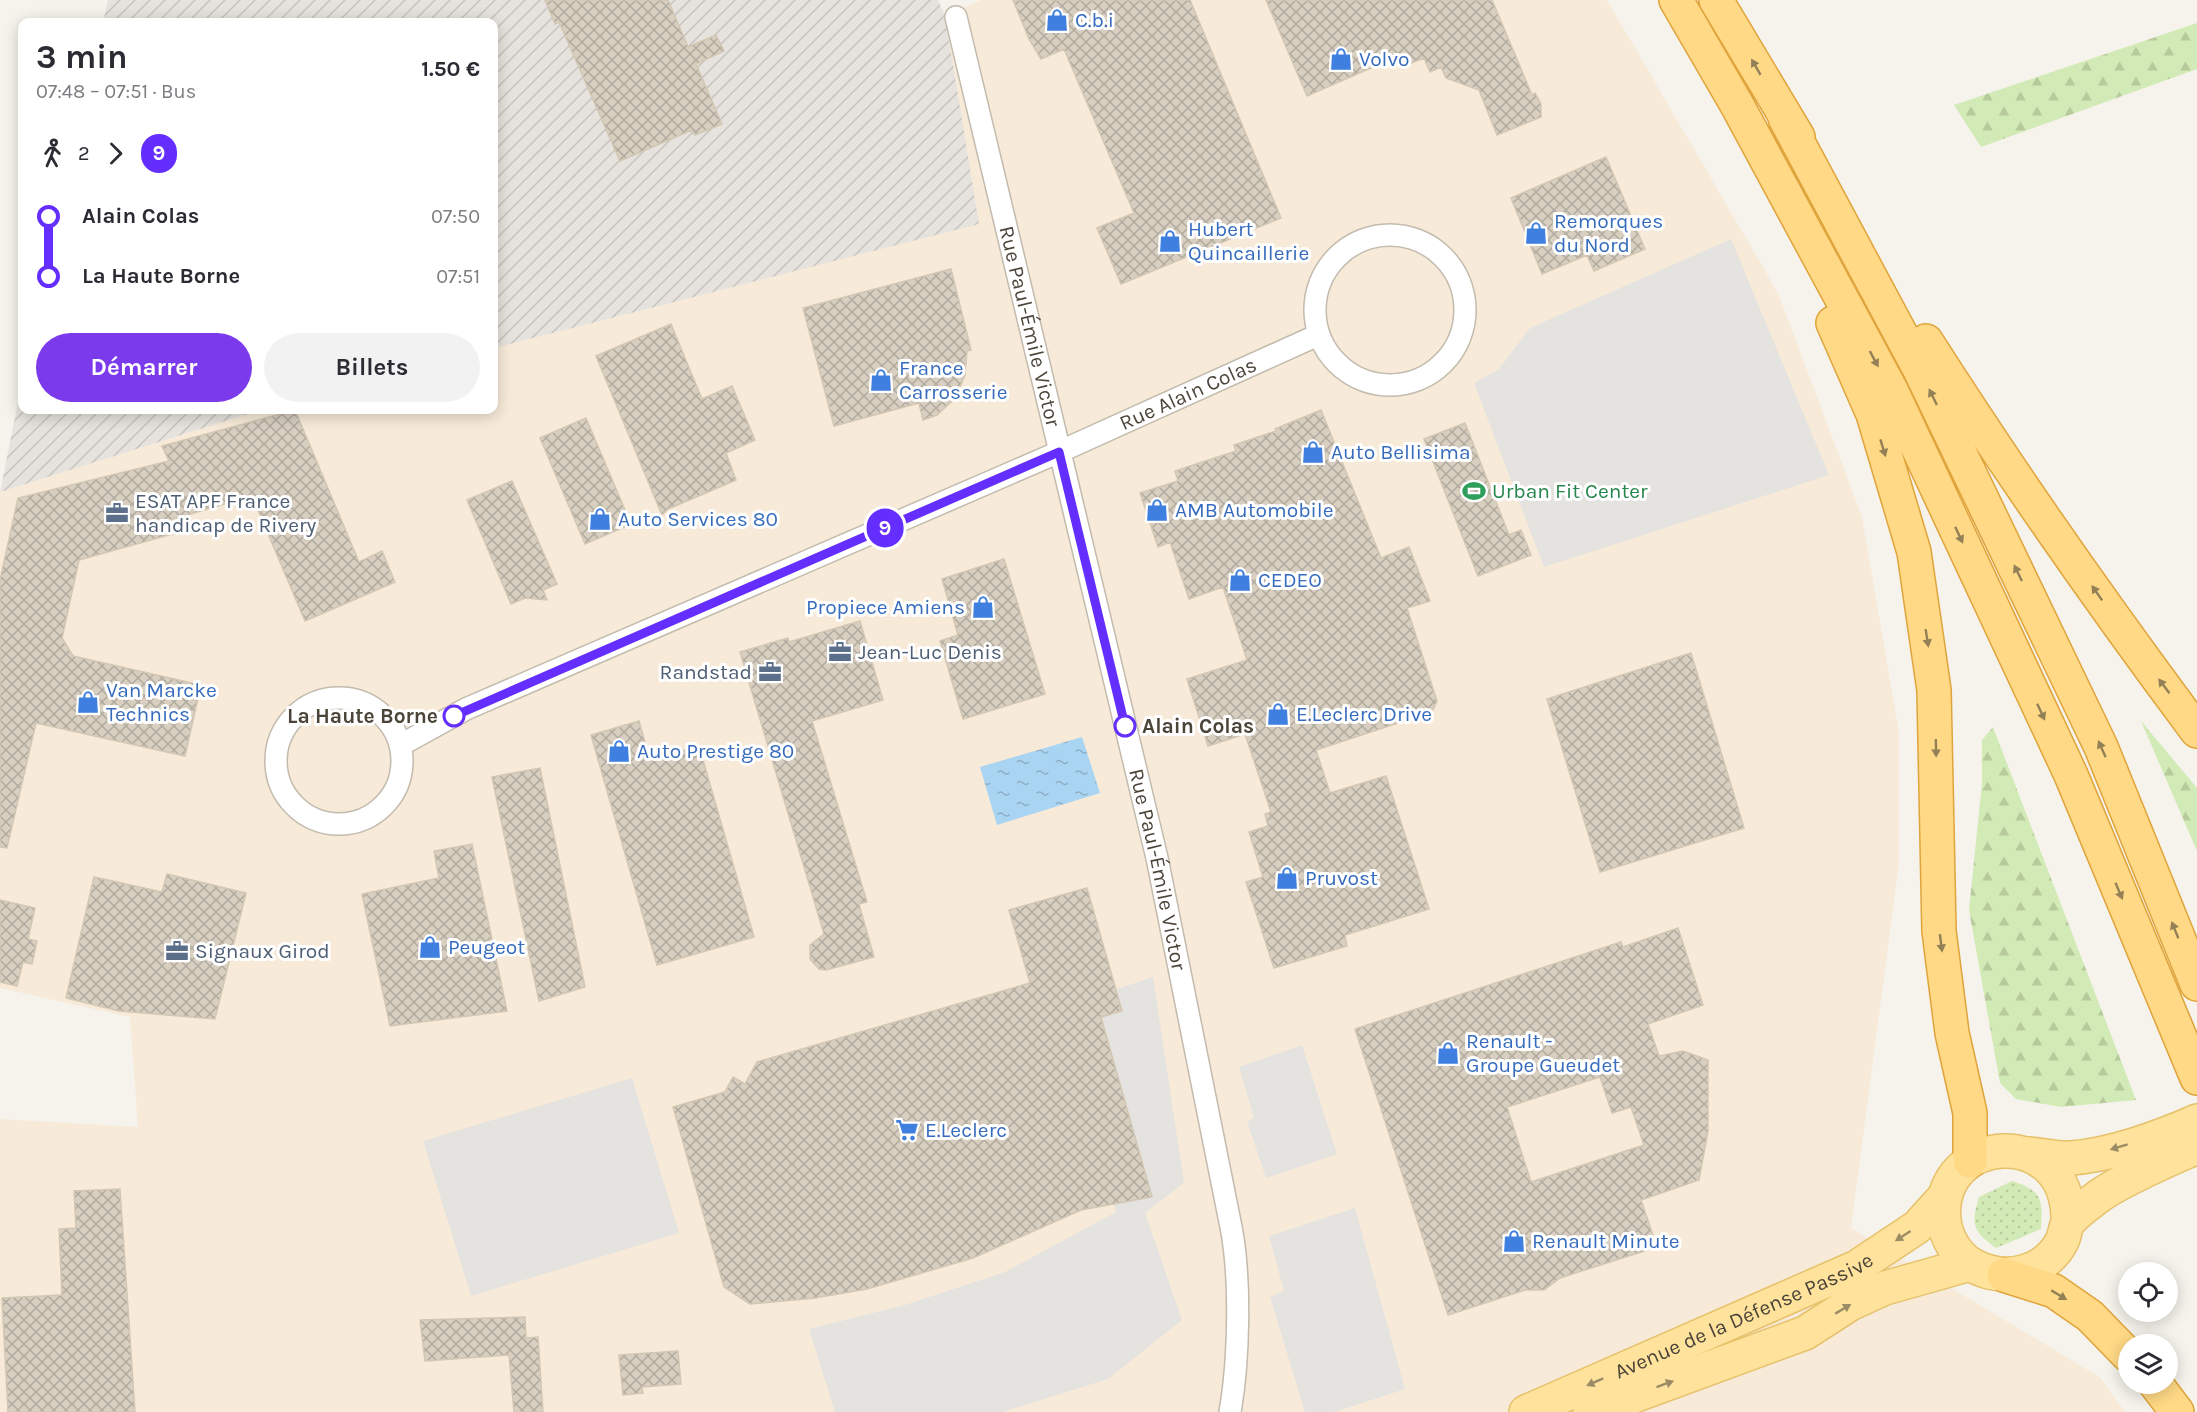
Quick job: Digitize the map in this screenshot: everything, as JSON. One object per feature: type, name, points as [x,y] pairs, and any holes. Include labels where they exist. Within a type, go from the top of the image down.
[{"type":"highway","points":[[1677,0],[1737,105],[1891,390],[2071,775],[2197,1078]]},
{"type":"highway","points":[[1716,0],[1785,118],[1976,419],[2130,641],[2197,731]]},
{"type":"highway","points":[[1737,105],[1873,414],[1914,552],[1934,690],[1939,931],[1952,1033],[1970,1113],[1970,1161]]},
{"type":"highway","points":[[1785,118],[1920,370],[2101,747],[2197,984]]},
{"type":"highway","points":[[2004,1275],[2054,1291],[2090,1316],[2118,1345]]},
{"type":"highway","points":[[2163,1394],[2176,1412]]},
{"type":"main road","points":[[2029,1154],[2044,1162],[2056,1174],[2067,1198],[2068,1223],[2063,1240],[2053,1255],[2039,1266],[2022,1273],[2004,1275],[1986,1272],[1970,1264],[1958,1253],[1947,1234],[1943,1211],[1945,1196],[1954,1177],[1970,1161],[1988,1152],[2009,1149],[2029,1154],[2070,1158],[2188,1138]]},
{"type":"main road","points":[[2068,1223],[2100,1196],[2188,1138]]},
{"type":"main road","name":"Avenue de la Défense Passive","points":[[1526,1412],[1857,1267],[1917,1227],[1945,1196]]},
{"type":"main road","name":"Avenue de la Défense Passive","points":[[1590,1412],[1805,1332],[1850,1304],[1885,1288],[1970,1264]]},
{"type":"street","name":"Rue Paul-Émile Victor","points":[[956,17],[1157,858],[1234,1244],[1236,1325],[1230,1412]]},
{"type":"street","points":[[1389,234],[1412,237],[1423,242],[1434,248],[1451,265],[1462,286],[1466,310],[1462,333],[1451,355],[1434,371],[1413,382],[1390,386],[1367,382],[1346,372],[1329,356],[1318,335],[1313,312],[1317,288],[1323,273],[1344,249],[1365,238],[1389,234]]},
{"type":"street","name":"Rue Alain Colas","points":[[401,745],[466,709],[1059,452],[1318,335]]},
{"type":"street","points":[[322,700],[352,700],[379,712],[393,727],[401,745],[403,766],[398,787],[385,806],[368,818],[347,825],[325,824],[305,815],[289,801],[279,782],[275,760],[279,739],[289,722],[304,708],[322,700]]},
{"type":"shaded area","points":[[108,0],[938,0],[945,16],[979,224],[498,347],[498,18],[104,18]]},
{"type":"shaded area","points":[[981,0],[1607,0],[1778,293],[1862,517],[1899,733],[1899,863],[1851,1228],[2101,1378],[2125,1412],[0,1412],[0,1119],[138,1127],[130,1017],[0,988],[0,492],[248,414],[498,414],[498,347],[978,224],[945,16]]},
{"type":"shaded area","points":[[1731,239],[1829,475],[1544,567],[1474,383],[1499,369],[1530,328]]},
{"type":"shaded area","points":[[18,402],[18,414],[248,414],[0,492]]},
{"type":"shaded area","points":[[1153,977],[1184,1183],[1145,1213],[1182,1320],[1108,1379],[1002,1412],[835,1412],[809,1329],[905,1305],[1005,1272],[1116,1212],[1049,1012]]},
{"type":"shaded area","points":[[1302,1045],[1337,1154],[1266,1178],[1247,1121],[1254,1118],[1239,1067]]},
{"type":"shaded area","points":[[632,1078],[679,1233],[471,1296],[423,1141]]},
{"type":"shaded area","points":[[1355,1208],[1405,1389],[1335,1412],[1305,1412],[1270,1297],[1284,1291],[1269,1236]]},
{"type":"green space","points":[[2197,23],[2197,69],[1981,147],[1954,105]]},
{"type":"green space","points":[[2141,721],[2197,788],[2197,851]]},
{"type":"green space","points":[[1993,727],[2136,1100],[2061,1107],[2016,1099],[2000,1083],[1969,910],[1982,783],[1982,740]]},
{"type":"green space","points":[[2012,1181],[2035,1192],[2041,1203],[2041,1229],[1996,1248],[1978,1232],[1975,1221],[1976,1206],[1979,1197]]},
{"type":"water","points":[[1082,737],[1100,793],[997,825],[980,767]]},
{"type":"building","points":[[545,0],[668,0],[688,47],[716,35],[724,51],[696,64],[722,124],[695,135],[692,130],[620,161],[559,22],[555,24]]},
{"type":"building","points":[[1013,0],[1190,0],[1281,218],[1121,284],[1097,228],[1134,213],[1064,49],[1041,59],[1029,39]]},
{"type":"building","points":[[1266,0],[1492,0],[1532,95],[1535,93],[1541,104],[1541,117],[1497,135],[1479,90],[1446,78],[1441,67],[1430,72],[1424,58],[1401,67],[1396,57],[1307,96]]},
{"type":"building","points":[[1606,157],[1645,249],[1594,271],[1587,255],[1542,274],[1511,198]]},
{"type":"building","points":[[951,269],[971,350],[967,351],[965,375],[955,398],[937,415],[923,420],[919,403],[834,426],[803,308]]},
{"type":"building","points":[[671,324],[702,399],[732,386],[755,440],[726,453],[736,480],[668,509],[662,515],[596,356]]},
{"type":"building","points":[[1321,410],[1381,558],[1409,547],[1430,601],[1407,608],[1437,701],[1432,712],[1316,750],[1330,793],[1386,776],[1429,909],[1345,935],[1347,946],[1274,968],[1246,882],[1263,877],[1249,832],[1268,826],[1265,814],[1271,812],[1245,734],[1208,746],[1187,679],[1247,660],[1223,587],[1189,599],[1170,542],[1158,547],[1140,493],[1178,481],[1175,471],[1236,451],[1234,445],[1276,431],[1275,429]]},
{"type":"building","points":[[280,414],[297,414],[359,562],[382,551],[395,582],[305,621],[252,496],[170,520],[176,533],[79,560],[62,638],[73,656],[201,685],[185,756],[36,723],[7,848],[0,847],[0,580],[18,498],[169,461],[162,446]]},
{"type":"building","points":[[586,418],[631,524],[585,544],[540,438]]},
{"type":"building","points":[[1465,423],[1509,535],[1521,530],[1531,555],[1478,576],[1424,439]]},
{"type":"building","points":[[512,481],[557,584],[543,590],[547,600],[525,598],[511,604],[467,500]]},
{"type":"building","points":[[1004,559],[1045,694],[963,719],[940,641],[958,635],[942,579]]},
{"type":"building","points":[[860,621],[883,700],[812,721],[867,902],[859,904],[874,957],[826,970],[819,969],[810,959],[810,945],[824,934],[740,652],[788,638],[789,642]]},
{"type":"building","points":[[1691,653],[1744,828],[1600,872],[1547,699]]},
{"type":"building","points":[[639,721],[650,760],[699,746],[754,937],[657,965],[591,735]]},
{"type":"building","points":[[540,768],[585,987],[539,1001],[492,777]]},
{"type":"building","points":[[472,844],[507,1011],[390,1026],[362,894],[439,878],[434,851]]},
{"type":"building","points":[[167,874],[246,893],[215,1019],[119,1011],[66,998],[94,877],[162,892]]},
{"type":"building","points":[[1087,888],[1122,1011],[1101,1017],[1152,1197],[1081,1210],[973,1258],[867,1289],[815,1298],[750,1304],[724,1287],[673,1107],[725,1092],[733,1077],[745,1084],[757,1062],[1030,983],[1009,910]]},
{"type":"building","points":[[0,900],[35,908],[28,939],[37,941],[32,964],[23,962],[17,986],[0,982]]},
{"type":"building","points":[[1678,928],[1703,1005],[1648,1024],[1659,1056],[1683,1051],[1708,1060],[1708,1131],[1699,1180],[1641,1200],[1657,1247],[1560,1278],[1544,1290],[1525,1290],[1448,1315],[1355,1029],[1621,942],[1623,947]],"holes":[[[1600,1077],[1612,1113],[1631,1107],[1644,1145],[1531,1182],[1507,1107]]]},
{"type":"building","points":[[120,1189],[135,1412],[8,1412],[2,1298],[62,1295],[59,1229],[76,1228],[74,1191]]},
{"type":"building","points":[[525,1317],[526,1338],[538,1337],[543,1412],[514,1412],[509,1355],[425,1361],[420,1320]]},
{"type":"building","points":[[678,1351],[681,1384],[642,1387],[643,1393],[623,1395],[619,1355]]},
{"type":"bus line","name":"9","points":[[454,716],[1059,452],[1125,726]]},
{"type":"place","name":"C.b.i","points":[[1057,20]]},
{"type":"place","name":"Volvo","points":[[1341,59]]},
{"type":"place","name":"Remorques du Nord","points":[[1536,233]]},
{"type":"place","name":"Hubert Quincaillerie","points":[[1170,241]]},
{"type":"place","name":"France Carrosserie","points":[[881,380]]},
{"type":"place","name":"Auto Bellisima","points":[[1313,452]]},
{"type":"place","name":"Urban Fit Center","points":[[1474,491]]},
{"type":"place","name":"AMB Automobile","points":[[1157,510]]},
{"type":"place","name":"ESAT APF France handicap de Rivery","points":[[117,513]]},
{"type":"place","name":"Auto Services 80","points":[[600,519]]},
{"type":"place","name":"CEDEO","points":[[1240,580]]},
{"type":"place","name":"Propiece Amiens","points":[[983,607]]},
{"type":"place","name":"Jean-Luc Denis","points":[[840,652]]},
{"type":"place","name":"Randstad","points":[[770,672]]},
{"type":"place","name":"Van Marcke Technics","points":[[88,702]]},
{"type":"place","name":"E.Leclerc Drive","points":[[1278,714]]},
{"type":"place","name":"La Haute Borne","points":[[454,716]]},
{"type":"place","name":"Alain Colas","points":[[1125,726]]},
{"type":"place","name":"Auto Prestige 80","points":[[619,751]]},
{"type":"place","name":"Pruvost","points":[[1287,878]]},
{"type":"place","name":"Peugeot","points":[[430,947]]},
{"type":"place","name":"Signaux Girod","points":[[177,951]]},
{"type":"place","name":"Renault - Groupe Gueudet","points":[[1448,1053]]},
{"type":"place","name":"E.Leclerc","points":[[907,1130]]},
{"type":"place","name":"Renault Minute","points":[[1514,1241]]}]
